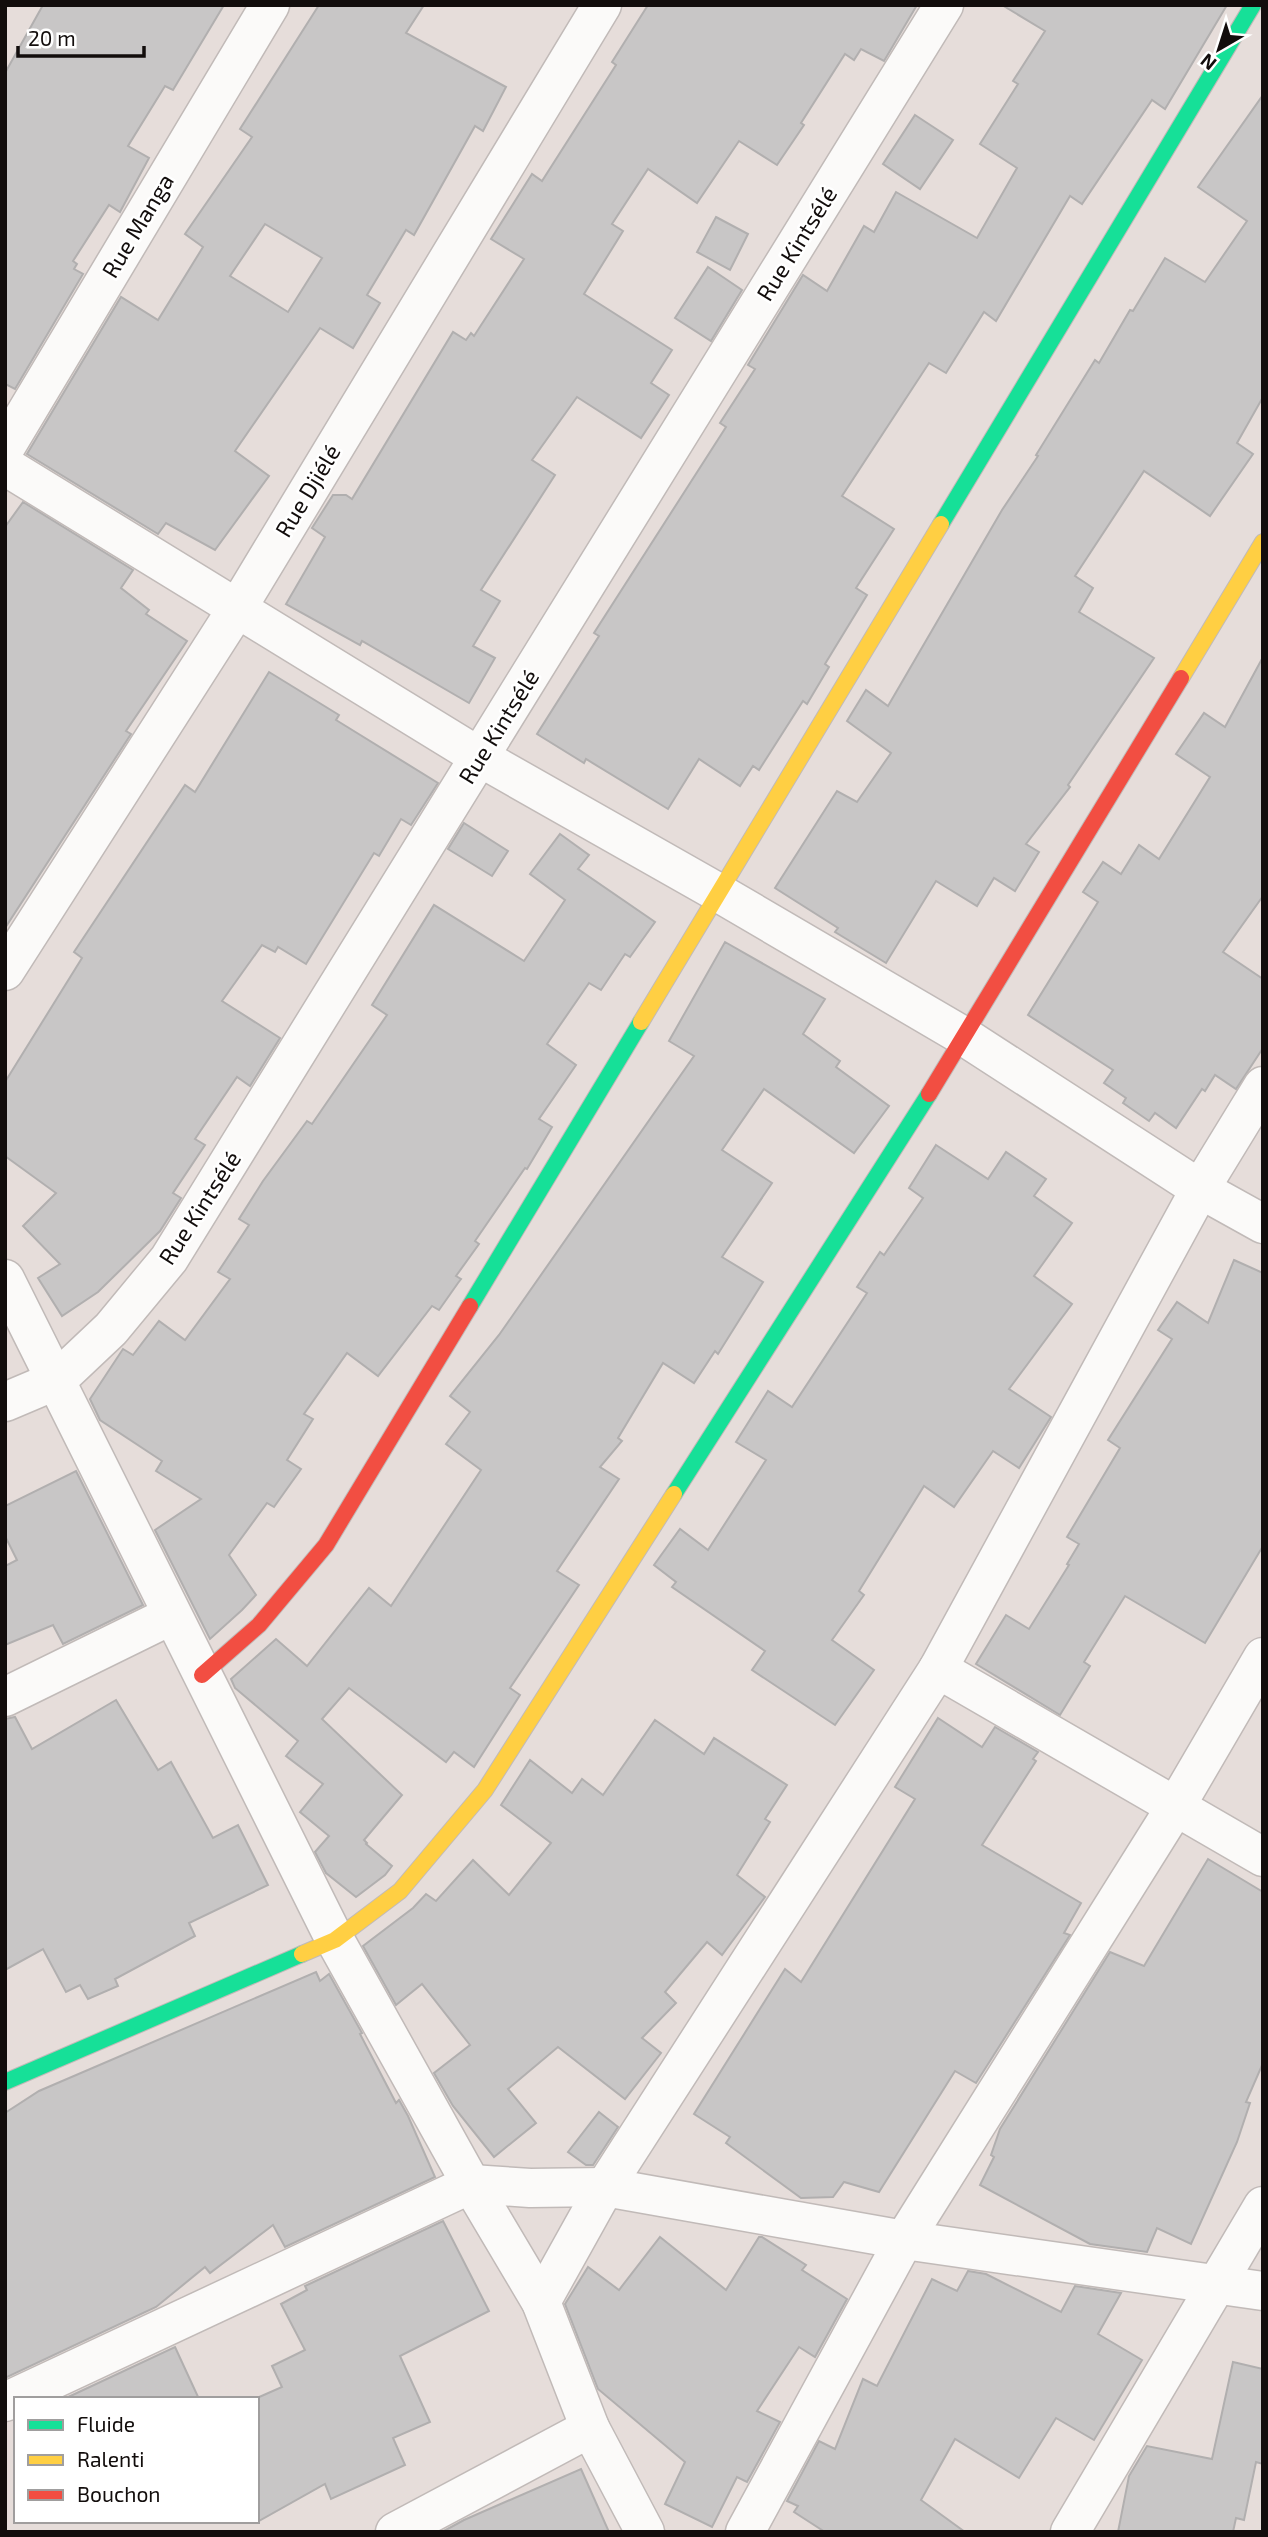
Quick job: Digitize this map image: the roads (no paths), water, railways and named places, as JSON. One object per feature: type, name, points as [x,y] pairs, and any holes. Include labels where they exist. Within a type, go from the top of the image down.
[{"type":"street","name":"Rue Manga","points":[[5,448],[270,5]]},
{"type":"street","name":"Rue Djiélé","points":[[5,971],[238,607],[602,5]]},
{"type":"street","name":"Rue Kintsélé","points":[[5,1402],[57,1380],[111,1329],[169,1259],[944,5]]},
{"type":"street","points":[[202,1675],[259,1625],[326,1545],[1253,5]]},
{"type":"street","points":[[5,467],[481,758],[965,1037],[1200,1189],[1263,1224]]},
{"type":"street","points":[[5,2082],[335,1940],[400,1891],[485,1790],[965,1037],[1263,542]]},
{"type":"street","points":[[541,2302],[605,2187],[938,1669],[1200,1189],[1263,1086]]},
{"type":"street","points":[[5,1279],[335,1940],[471,2184],[541,2302],[590,2428],[645,2532]]},
{"type":"street","points":[[5,1697],[173,1615]]},
{"type":"street","points":[[745,2532],[904,2240],[1176,1806],[1263,1657]]},
{"type":"street","points":[[938,1669],[1263,1857]]},
{"type":"street","points":[[16,2397],[471,2184],[530,2188],[605,2187],[904,2240],[1263,2291]]},
{"type":"street","points":[[1070,2532],[1263,2206]]},
{"type":"street","points":[[395,2532],[590,2428]]}]
